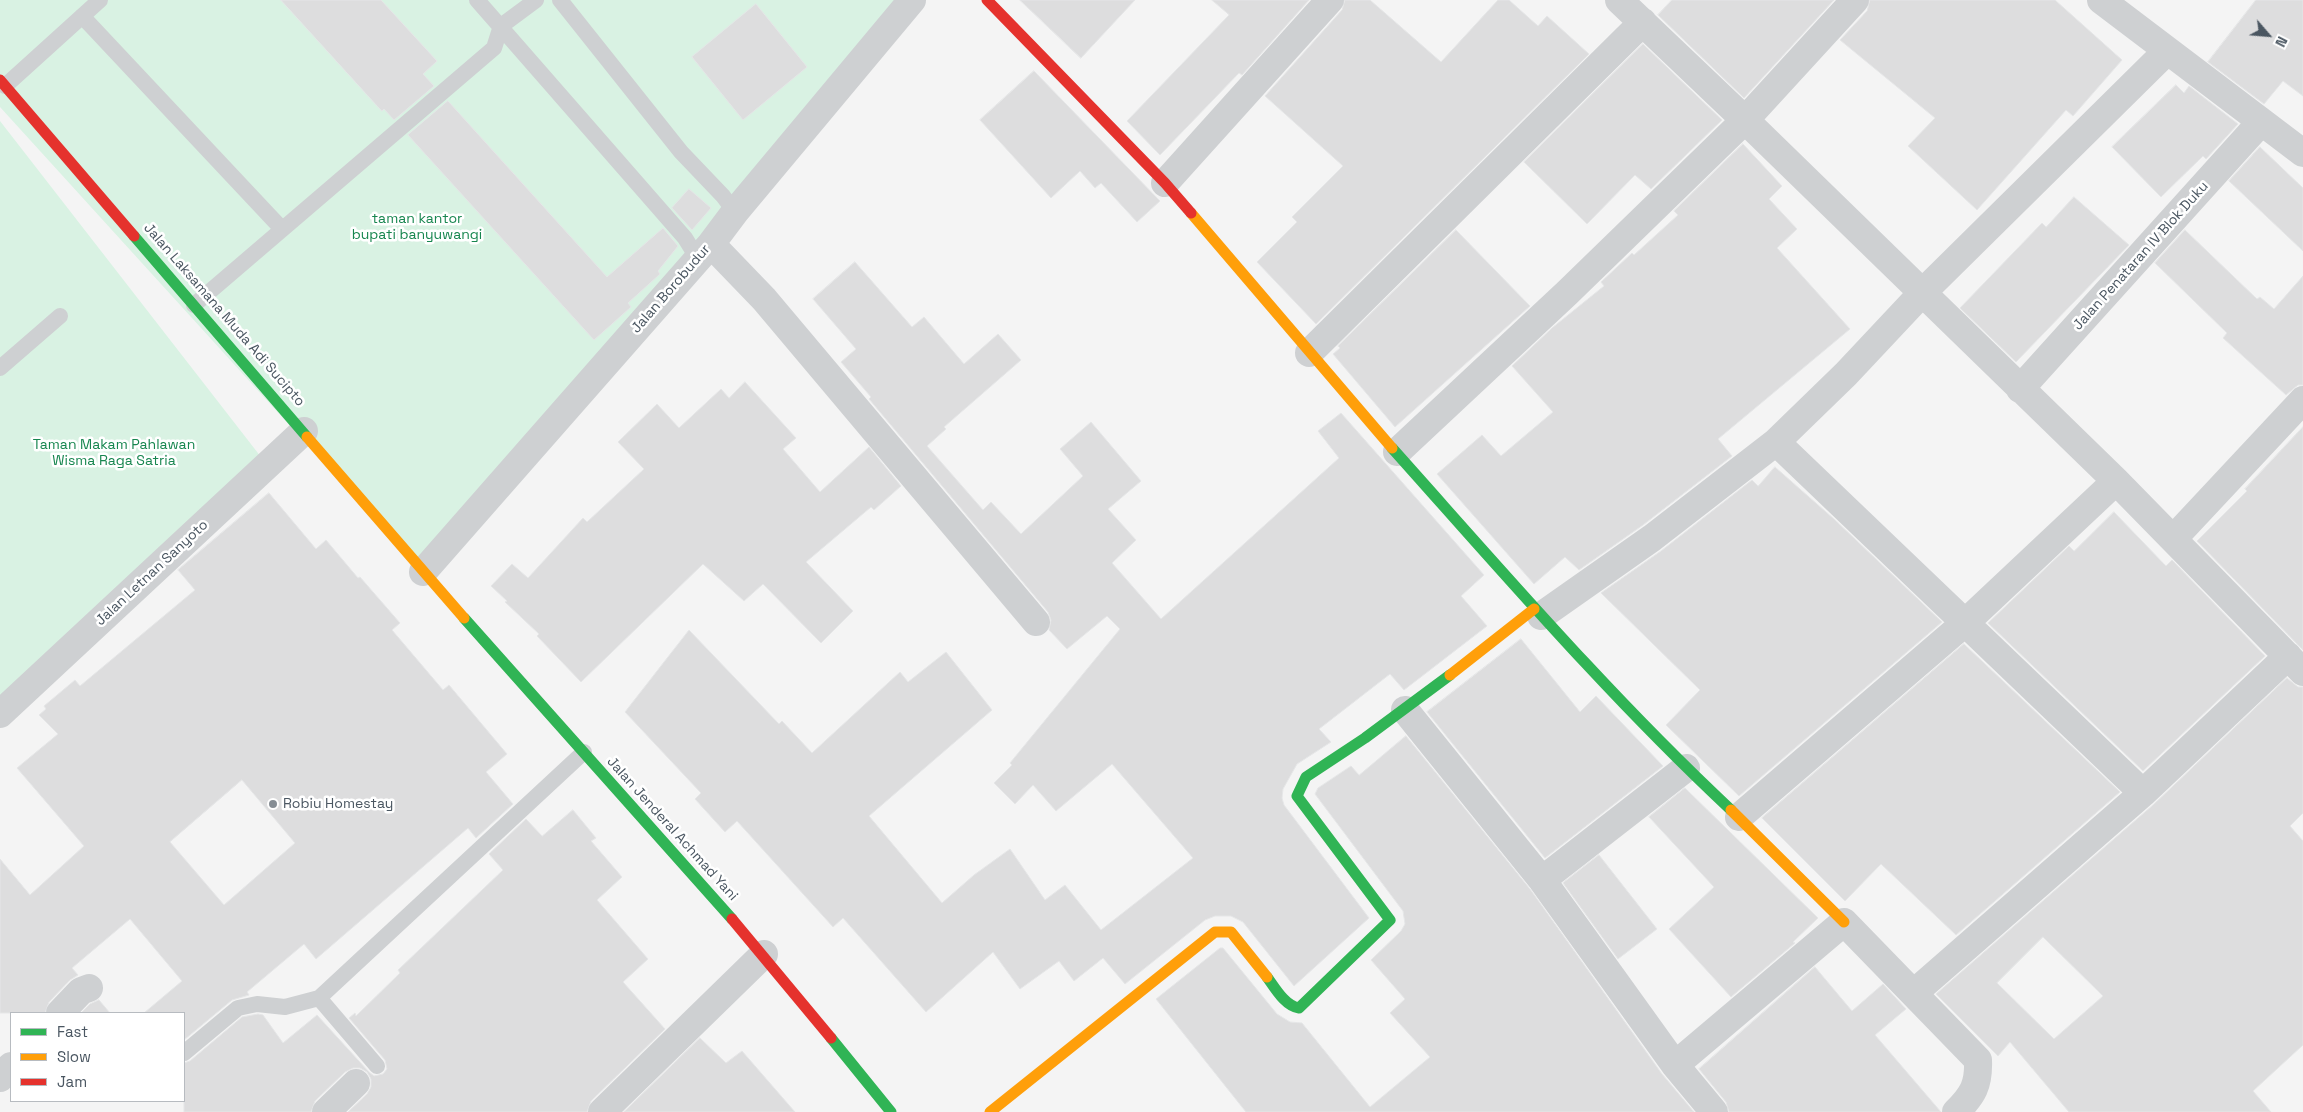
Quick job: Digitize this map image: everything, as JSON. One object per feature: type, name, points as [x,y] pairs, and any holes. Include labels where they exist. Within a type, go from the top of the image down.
[{"type":"street","name":"Jalan Borobudur","points":[[423,572],[704,252],[735,212],[912,0]]},
{"type":"street","points":[[987,0],[1165,183],[1309,352],[1538,613],[1686,768],[1739,817],[1914,992],[1978,1060],[1979,1078],[1969,1099],[1956,1112]]},
{"type":"street","points":[[1165,183],[1330,0]]},
{"type":"street","points":[[1619,0],[2116,480],[2296,664],[1914,992]]},
{"type":"street","points":[[1397,452],[1566,293],[1745,120],[1855,0]]},
{"type":"street","points":[[2102,0],[2303,153]]},
{"type":"street","points":[[1309,352],[1643,22]]},
{"type":"street","points":[[990,1112],[1215,932],[1231,932],[1287,1002],[1293,1007],[1299,1008],[1386,926],[1390,920],[1388,914],[1297,796],[1306,777],[1352,748],[1538,613],[1652,538],[1776,442],[1846,374],[1923,292],[2168,51]]},
{"type":"street","name":"Jalan Laksamana Muda Adi Sucipto","points":[[3,83],[304,431],[423,572]]},
{"type":"street","name":"Jalan Penataran IV Blok Duku","points":[[2020,389],[2261,122]]},
{"type":"street","points":[[704,252],[764,299],[1036,622]]},
{"type":"street","points":[[2173,540],[2303,400]]},
{"type":"street","name":"Jalan Letnan Sanyoto","points":[[0,714],[304,431]]},
{"type":"street","points":[[1776,442],[2144,793]]},
{"type":"street","points":[[1739,817],[1966,622],[2116,480]]},
{"type":"street","name":"Jalan Jenderal Achmad Yani","points":[[423,572],[764,954],[885,1110]]},
{"type":"street","points":[[1405,710],[1542,880],[1675,1065],[1714,1112]]},
{"type":"street","points":[[1542,880],[1686,768]]},
{"type":"street","points":[[1675,1065],[1844,922]]},
{"type":"street","points":[[602,1112],[764,954]]},
{"type":"street","points":[[61,1012],[81,991],[88,988]]},
{"type":"street","points":[[0,1078],[10,1067]]},
{"type":"street","points":[[326,1112],[356,1083]]},
{"type":"lane","points":[[3,83],[100,0]]},
{"type":"lane","points":[[477,0],[685,238],[704,252]]},
{"type":"lane","points":[[194,305],[494,48],[501,26],[536,0]]},
{"type":"lane","points":[[560,0],[680,152],[724,196],[735,212]]},
{"type":"lane","points":[[82,16],[282,229]]},
{"type":"lane","points":[[0,368],[60,316]]},
{"type":"lane","points":[[185,1052],[238,1008],[257,1004],[285,1007],[320,998],[584,752]]},
{"type":"lane","points":[[320,998],[377,1066]]},
{"type":"green space","name":"taman kantor bupati banyuwangi","points":[[0,0],[909,0],[423,572],[0,107]]},
{"type":"green space","name":"Taman Makam Pahlawan Wisma Raga Satria","points":[[0,121],[268,466],[0,712]]},
{"type":"building","points":[[281,0],[381,0],[437,61],[423,74],[434,86],[394,120],[384,109],[382,111]]},
{"type":"building","points":[[1020,0],[1135,0],[1081,58]]},
{"type":"building","points":[[1212,0],[1309,0],[1242,75],[1239,73],[1160,155],[1127,121],[1229,15]]},
{"type":"building","points":[[1345,0],[1370,0],[1441,62],[1498,0],[1509,0],[1538,26],[1547,16],[1589,54],[1316,324],[1257,262],[1297,222],[1292,217],[1343,166],[1265,96],[1342,10]]},
{"type":"building","points":[[1672,0],[1834,0],[1744,98],[1658,15]]},
{"type":"building","points":[[1870,0],[2055,0],[2122,60],[2073,116],[2066,110],[1977,210],[1908,146],[1935,118],[1840,40],[1867,11]]},
{"type":"building","points":[[2256,0],[2303,0],[2303,96],[2283,81],[2264,104],[2208,62]]},
{"type":"building","points":[[756,4],[807,67],[743,120],[692,57]]},
{"type":"building","points":[[1643,44],[1722,120],[1651,189],[1635,175],[1587,224],[1524,162]]},
{"type":"building","points":[[1034,71],[1160,201],[1137,222],[1101,183],[1095,188],[1080,171],[1051,198],[980,120]]},
{"type":"building","points":[[2176,85],[2184,93],[2189,86],[2238,124],[2206,159],[2203,156],[2161,197],[2112,147]]},
{"type":"building","points":[[448,101],[607,277],[663,228],[678,246],[658,271],[660,274],[628,303],[631,307],[594,340],[408,135]]},
{"type":"building","points":[[1743,144],[1782,186],[1769,199],[1797,229],[1777,248],[1850,329],[1718,439],[1732,456],[1643,525],[1579,570],[1565,557],[1534,584],[1437,474],[1482,435],[1501,456],[1553,412],[1512,366],[1552,328],[1604,286],[1601,282],[1632,253],[1634,255],[1678,215],[1674,211]]},
{"type":"building","points":[[2260,147],[2303,188],[2303,251],[2229,181]]},
{"type":"building","points":[[689,189],[711,208],[692,230],[672,208]]},
{"type":"building","points":[[2074,197],[2129,245],[2016,362],[1960,308],[2042,223],[2046,227]]},
{"type":"building","points":[[1456,230],[1530,306],[1395,427],[1333,354],[1340,348],[1338,346]]},
{"type":"building","points":[[2185,230],[2257,299],[2260,297],[2274,309],[2303,276],[2303,385],[2298,385],[2286,395],[2223,338],[2227,333],[2155,263]]},
{"type":"building","points":[[855,262],[912,327],[924,317],[964,364],[998,334],[1021,360],[944,427],[946,429],[927,446],[983,510],[991,502],[1021,534],[1083,476],[1060,449],[1091,422],[1141,481],[1108,509],[1136,540],[1112,563],[1161,619],[1339,458],[1318,431],[1341,413],[1484,575],[1461,596],[1487,626],[1404,690],[1390,674],[1319,729],[1331,742],[1297,764],[1283,789],[1282,798],[1284,805],[1369,918],[1294,986],[1243,922],[1231,916],[1215,916],[1205,920],[1125,984],[1103,958],[1074,981],[1059,961],[1020,989],[993,952],[926,1012],[843,918],[833,927],[737,821],[725,832],[695,799],[701,793],[625,712],[689,630],[779,724],[782,721],[812,753],[900,672],[908,682],[946,652],[992,710],[869,816],[942,903],[974,875],[1010,849],[1045,900],[1065,885],[1101,930],[1193,858],[1112,764],[1056,811],[1033,785],[1015,804],[994,783],[1012,765],[1010,763],[1120,629],[1107,616],[1067,649],[1049,630],[1051,620],[1048,612],[869,399],[871,397],[841,362],[856,349],[813,299]]},
{"type":"building","points":[[745,382],[796,438],[783,449],[820,492],[869,447],[901,486],[874,510],[871,507],[806,562],[853,611],[821,643],[763,584],[744,601],[703,564],[581,682],[537,636],[539,634],[491,586],[512,564],[528,578],[583,518],[587,522],[644,469],[618,442],[657,404],[679,428],[721,389],[729,398]]},
{"type":"building","points":[[2303,427],[2303,650],[2197,541],[2247,491],[2245,489]]},
{"type":"building","points":[[1775,467],[1834,519],[1942,622],[1739,796],[1666,725],[1700,690],[1601,593],[1661,551],[1752,480],[1758,486]]},
{"type":"building","points":[[269,493],[316,549],[326,540],[358,578],[360,577],[400,623],[392,630],[443,690],[449,685],[507,754],[486,772],[513,804],[476,838],[468,828],[316,959],[304,944],[247,992],[249,995],[232,1000],[185,1039],[185,1012],[145,1012],[182,981],[130,919],[72,968],[78,975],[70,980],[49,1002],[45,1012],[0,1013],[0,859],[30,895],[84,846],[17,768],[58,734],[39,715],[46,709],[44,706],[75,680],[80,686],[195,590],[178,570]],"holes":[[[242,780],[295,843],[224,905],[170,842]]]},
{"type":"building","points":[[2114,512],[2166,566],[2172,560],[2265,656],[2143,771],[1988,623],[2069,546],[2074,551]]},
{"type":"building","points":[[1521,639],[1580,712],[1596,696],[1663,766],[1545,858],[1427,712]]},
{"type":"building","points":[[1964,644],[2120,792],[1956,935],[1881,864],[1845,901],[1762,818]]},
{"type":"building","points":[[2287,678],[2298,687],[2303,687],[2303,813],[2290,826],[2303,841],[2303,1045],[2253,1091],[2271,1112],[2069,1112],[2010,1042],[1998,1056],[1936,994],[2153,805]],"holes":[[[2043,937],[2103,996],[2054,1039],[1997,983]]]},
{"type":"building","points":[[1406,736],[1530,889],[1662,1074],[1694,1112],[1246,1112],[1156,999],[1220,948],[1223,948],[1277,1014],[1290,1022],[1302,1023],[1370,1107],[1430,1057],[1390,1013],[1405,999],[1371,960],[1401,931],[1405,924],[1403,911],[1315,794],[1318,788],[1351,766],[1359,775]]},
{"type":"building","points":[[1685,788],[1818,918],[1793,942],[1795,943],[1731,997],[1669,929],[1714,887],[1649,817]]},
{"type":"building","points":[[573,810],[596,838],[591,841],[622,877],[597,900],[648,959],[623,982],[665,1029],[591,1101],[587,1112],[348,1112],[367,1094],[371,1087],[371,1079],[367,1072],[360,1068],[353,1068],[345,1072],[315,1101],[311,1112],[184,1112],[185,1063],[190,1061],[242,1017],[263,1015],[283,1043],[317,1015],[369,1072],[374,1076],[383,1074],[387,1069],[385,1060],[349,1018],[355,1013],[356,1016],[400,973],[398,970],[503,870],[489,854],[526,819],[542,836]]},
{"type":"building","points":[[1599,855],[1657,929],[1618,959],[1563,883]]},
{"type":"building","points":[[1815,967],[1852,1011],[1883,984],[1906,1009],[1875,1035],[1941,1112],[1729,1112],[1726,1102],[1699,1069]]},
{"type":"building","points":[[99,1000],[109,1012],[82,1012],[90,1004]]},
{"type":"building","points":[[700,1038],[726,1063],[742,1051],[795,1112],[624,1112]]},
{"type":"traffic: fast","points":[[134,236],[307,437]]},
{"type":"traffic: fast","points":[[1392,448],[1516,587],[1642,723],[1731,810]]},
{"type":"traffic: fast","points":[[464,618],[732,919]]},
{"type":"traffic: fast","points":[[1267,977],[1289,1004],[1299,1008],[1390,920],[1297,796],[1306,777],[1365,738],[1450,675]]},
{"type":"traffic: fast","points":[[831,1038],[891,1112]]},
{"type":"traffic: slow","points":[[1191,213],[1392,448]]},
{"type":"traffic: slow","points":[[307,437],[464,618]]},
{"type":"traffic: slow","points":[[1450,675],[1534,609]]},
{"type":"traffic: slow","points":[[1731,810],[1844,922]]},
{"type":"traffic: slow","points":[[990,1112],[1215,932],[1231,932],[1267,977]]},
{"type":"traffic: jam","points":[[987,0],[1165,183],[1191,213]]},
{"type":"traffic: jam","points":[[0,80],[134,236]]},
{"type":"traffic: jam","points":[[732,919],[831,1038]]},
{"type":"place","name":"Robiu Homestay","points":[[273,804]]}]
